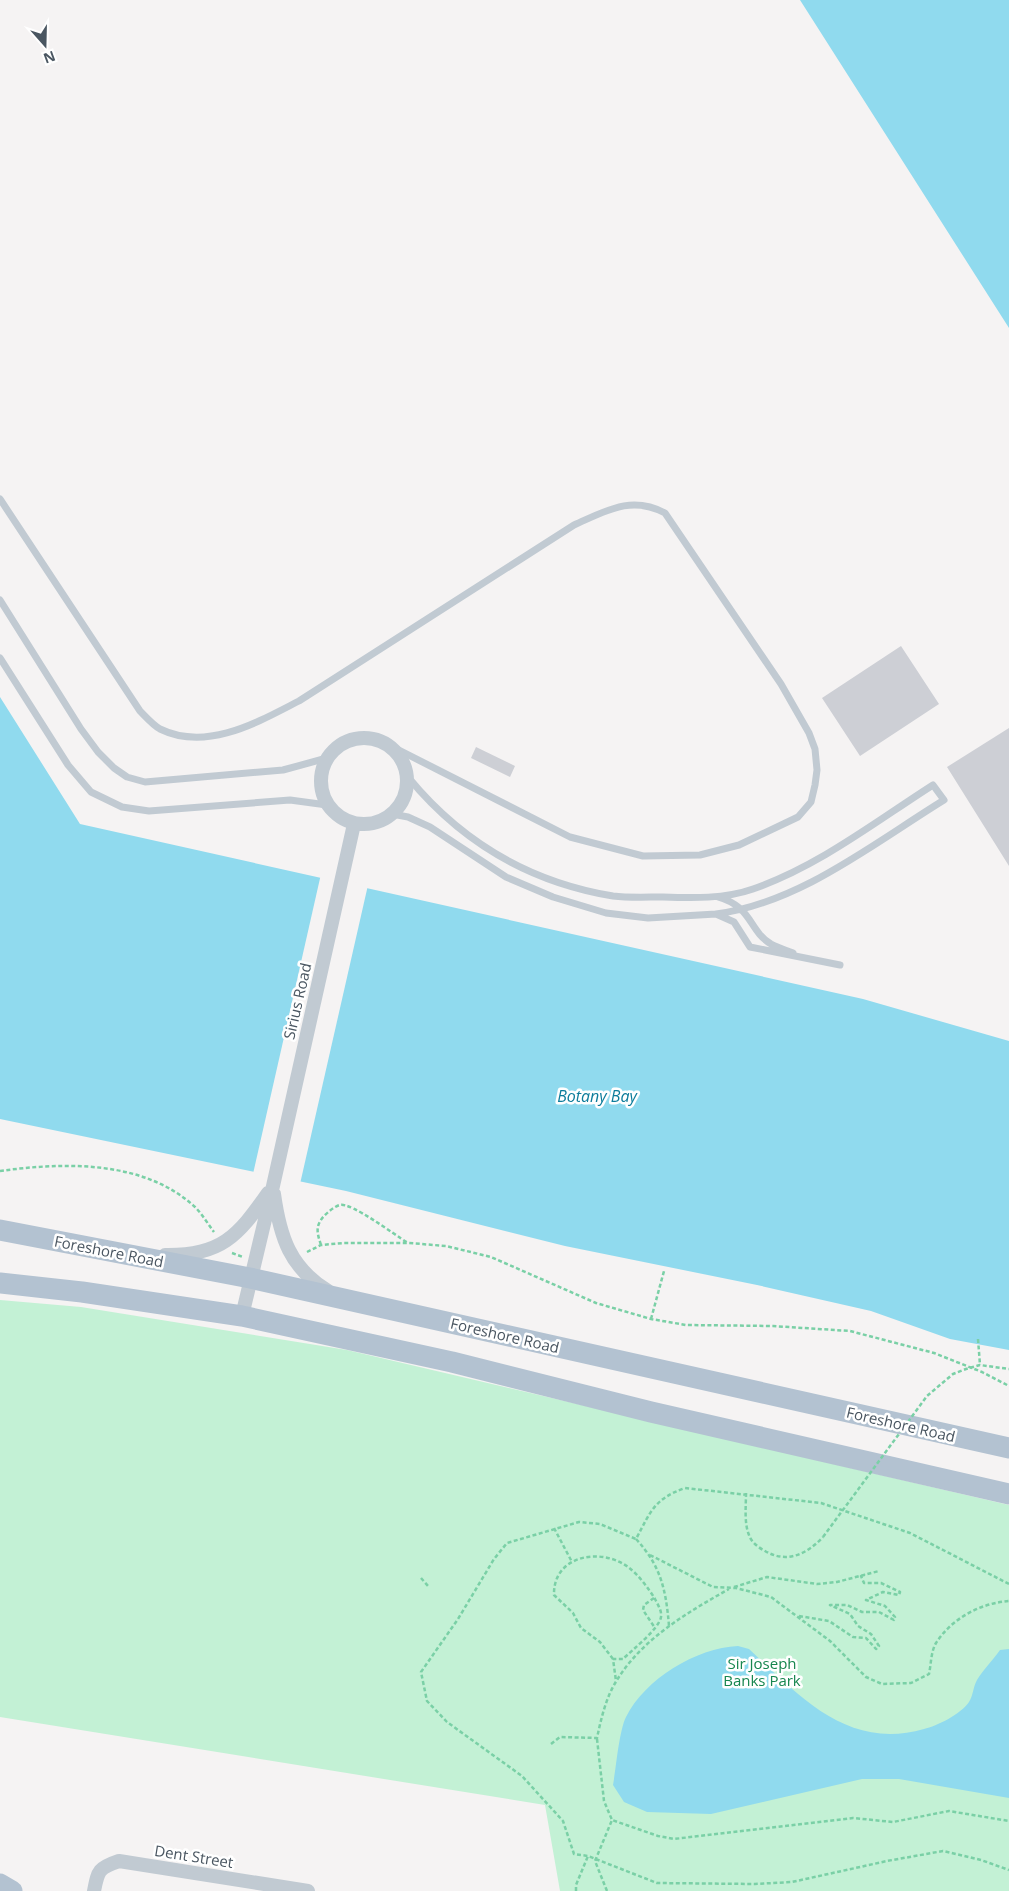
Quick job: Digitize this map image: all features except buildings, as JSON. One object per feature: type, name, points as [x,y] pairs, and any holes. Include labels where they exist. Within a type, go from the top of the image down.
[{"type":"main road","name":"Foreshore Road","points":[[0,1230],[134,1255],[338,1297],[1009,1448]]},
{"type":"main road","points":[[0,1283],[82,1292],[242,1316],[452,1362],[652,1412],[1009,1494]]},
{"type":"main road","points":[[0,1884],[12,1891]]},
{"type":"street","points":[[360,737],[374,739],[387,744],[398,753],[408,778],[407,791],[401,804],[381,822],[367,825],[354,824],[334,814],[322,794],[320,782],[327,758],[336,748],[347,741],[360,737]]},
{"type":"street","name":"Sirius Road","points":[[242,1316],[354,824]]},
{"type":"street","name":"Sirius Road","points":[[134,1255],[174,1256],[214,1249],[230,1239],[273,1186]]},
{"type":"street","name":"Sirius Road","points":[[273,1186],[277,1215],[291,1255],[299,1268],[312,1281],[338,1297]]},
{"type":"street","name":"Dent Street","points":[[94,1891],[98,1872],[105,1866],[119,1861],[308,1891]]},
{"type":"lane","points":[[0,500],[140,711],[160,728],[183,735],[210,738],[259,722],[299,701],[574,525],[608,510],[631,504],[650,505],[665,513],[781,684],[809,733],[815,750],[817,770],[811,802],[798,817],[779,828],[739,845],[700,855],[643,856],[570,837],[387,744]]},
{"type":"lane","points":[[0,600],[98,752],[114,768],[127,777],[144,782],[284,770],[327,758]]},
{"type":"lane","points":[[0,658],[68,765],[91,792],[122,807],[149,811],[290,800],[327,805]]},
{"type":"lane","points":[[392,814],[408,817],[430,828],[506,877],[554,898],[606,913],[648,918],[716,914],[743,910],[795,891],[944,800],[933,785],[822,858],[751,890],[693,898],[614,896],[555,882],[491,853],[445,818],[408,778]]},
{"type":"lane","points":[[715,896],[731,901],[743,910],[770,943],[803,957]]},
{"type":"lane","points":[[716,914],[734,922],[750,947],[759,951],[803,957],[840,965]]},
{"type":"path","points":[[0,1170],[75,1165],[116,1170],[158,1182],[195,1207],[214,1232]]},
{"type":"path","points":[[409,1243],[353,1206],[341,1204],[328,1212],[318,1223],[317,1232],[321,1245],[409,1243],[446,1246],[491,1258],[596,1304],[651,1320],[686,1325],[773,1326],[850,1331],[934,1353],[982,1372],[1009,1386]]},
{"type":"path","points":[[651,1320],[664,1271]]},
{"type":"path","points":[[978,1339],[980,1365]]},
{"type":"path","points":[[746,1493],[746,1516],[749,1536],[759,1548],[782,1558],[794,1557],[814,1546],[823,1537],[926,1396],[953,1374],[980,1365],[1009,1368]]},
{"type":"path","points":[[636,1539],[650,1512],[666,1495],[685,1488],[821,1502],[910,1533],[1009,1584]]},
{"type":"path","points":[[669,1626],[667,1595],[650,1555],[636,1539],[600,1524],[580,1522],[554,1528],[507,1543],[494,1559],[458,1619],[421,1672],[427,1701],[448,1722],[522,1776],[563,1821],[574,1854],[588,1856],[657,1883],[712,1885],[792,1882],[943,1851],[980,1860],[1009,1870]]},
{"type":"path","points":[[554,1528],[572,1562]]},
{"type":"path","points":[[650,1555],[713,1587],[731,1588],[771,1597],[830,1641],[866,1677],[882,1684],[911,1683],[929,1674],[935,1644],[963,1616],[992,1602],[1009,1601]]},
{"type":"path","points":[[613,1659],[623,1659],[659,1624],[662,1615],[654,1598],[628,1567],[605,1556],[578,1558],[562,1569],[554,1581],[554,1594],[573,1613],[581,1628],[600,1642],[613,1659],[616,1681]]},
{"type":"path","points":[[607,1891],[595,1860],[612,1820],[604,1801],[597,1738],[601,1718],[616,1681],[637,1655],[669,1626],[688,1612],[731,1588],[768,1577],[817,1584],[837,1582],[879,1570]]},
{"type":"path","points":[[798,1616],[829,1621],[853,1637],[866,1638],[876,1649],[879,1646],[870,1634],[858,1626],[850,1614],[834,1609],[830,1605],[847,1605],[862,1612],[879,1612],[894,1620],[895,1617],[885,1606],[866,1600],[883,1592],[898,1595],[900,1592],[881,1583],[864,1583],[861,1576],[868,1572]]},
{"type":"path","points":[[421,1578],[428,1586]]},
{"type":"path","points":[[654,1598],[644,1605],[643,1610],[655,1628]]},
{"type":"path","points":[[551,1744],[560,1737],[597,1738]]},
{"type":"path","points":[[612,1820],[658,1836],[674,1839],[852,1818],[893,1822],[949,1811],[1009,1821]]},
{"type":"path","points":[[576,1891],[576,1885],[588,1856]]},
{"type":"green space","name":"Sir Joseph Banks Park","points":[[0,1300],[81,1307],[347,1350],[1009,1505],[1009,1891],[560,1891],[545,1805],[0,1717]]},
{"type":"water","points":[[800,0],[1009,0],[1009,328]]},
{"type":"water","name":"Botany Bay","points":[[0,697],[80,824],[863,999],[1009,1041],[1009,1350],[950,1339],[871,1311],[757,1285],[565,1246],[346,1191],[0,1119]]},
{"type":"water","points":[[738,1646],[749,1649],[806,1701],[827,1715],[848,1726],[872,1732],[897,1734],[924,1729],[948,1719],[960,1711],[969,1702],[979,1676],[1000,1650],[1009,1649],[1009,1798],[899,1779],[862,1779],[711,1814],[647,1812],[624,1802],[613,1785],[621,1731],[626,1717],[635,1703],[659,1678],[689,1659],[722,1648]]},
{"type":"pier","points":[[321,874],[368,885],[300,1184],[253,1174]]}]
